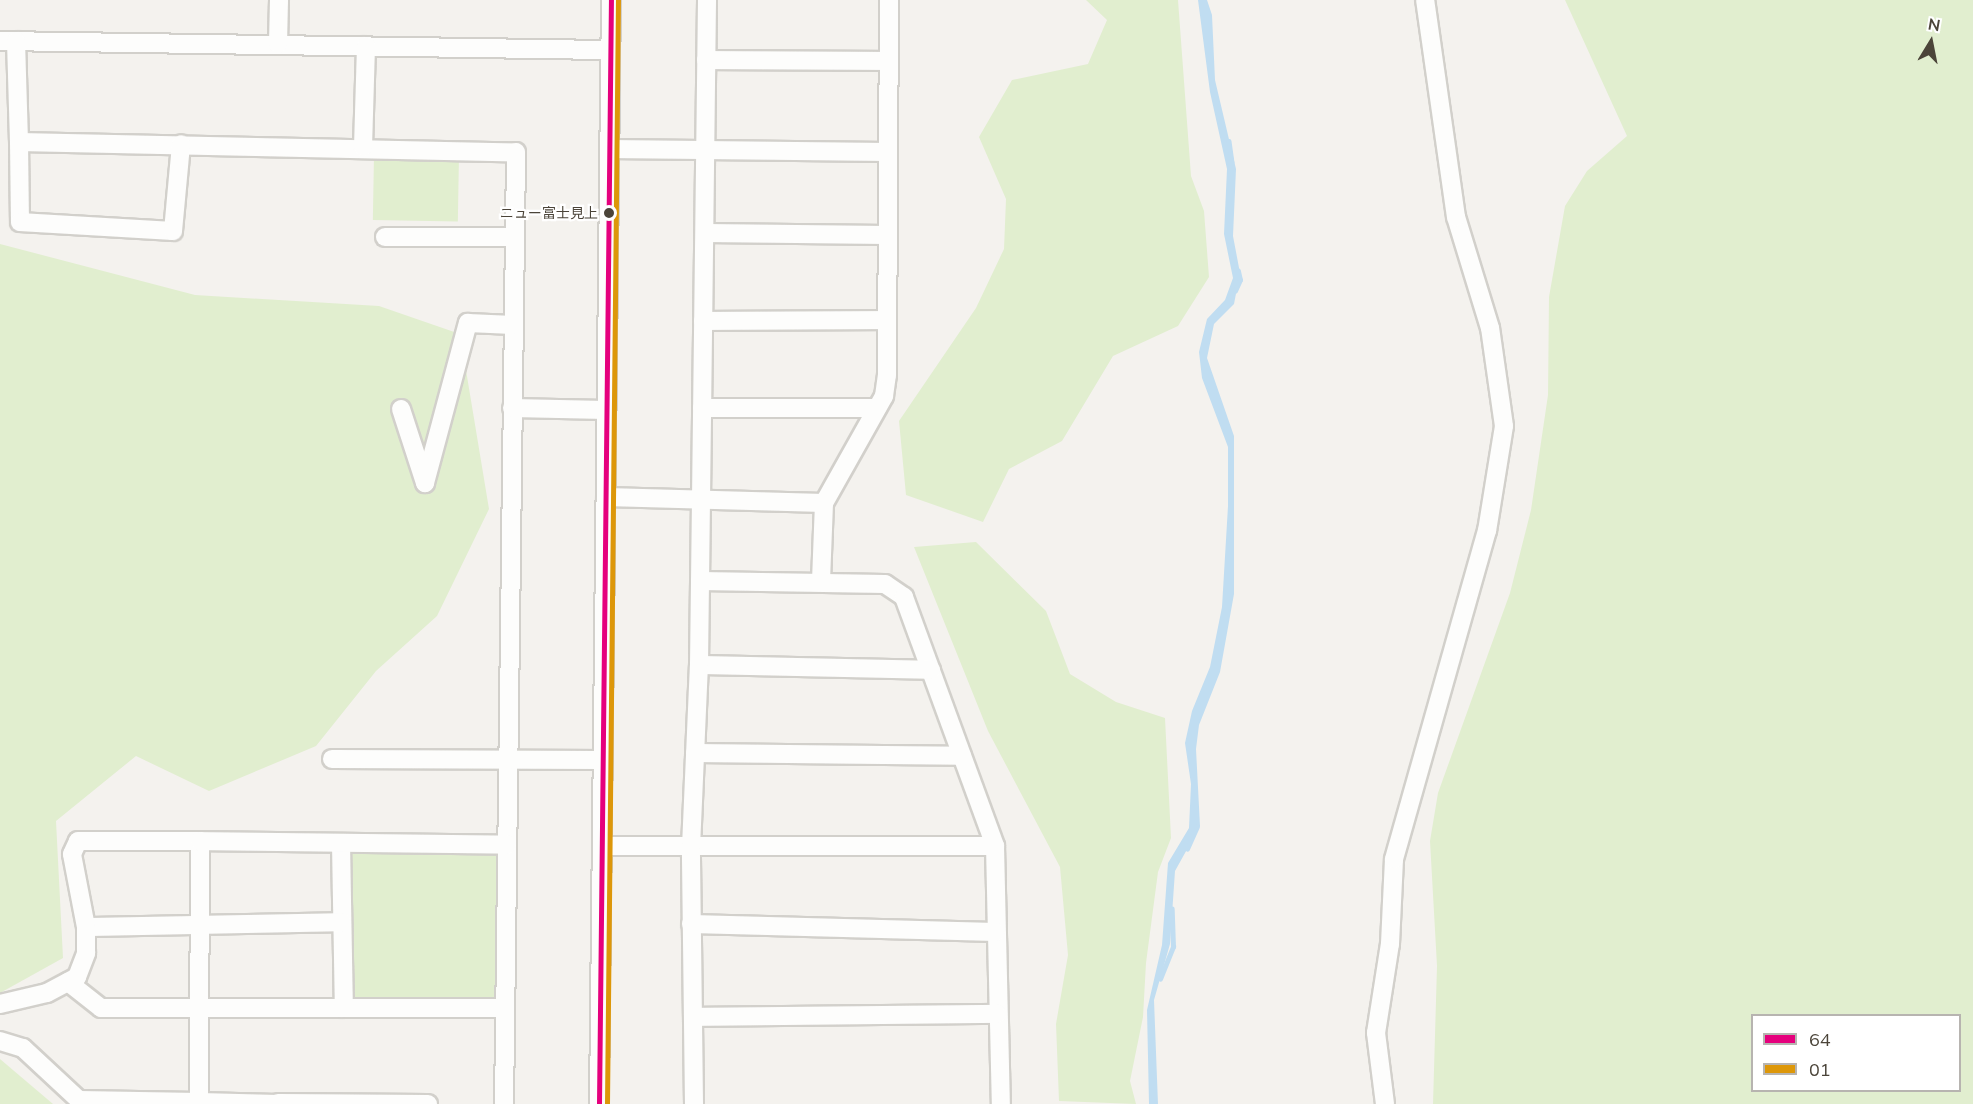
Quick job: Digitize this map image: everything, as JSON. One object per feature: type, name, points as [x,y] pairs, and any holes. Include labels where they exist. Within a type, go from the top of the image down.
[{"type":"street","points":[[278,44],[279,0]]},
{"type":"street","points":[[599,1104],[611,0]]},
{"type":"street","points":[[694,1104],[691,847],[699,665],[707,0]]},
{"type":"street","points":[[821,581],[824,503],[884,396],[887,375],[889,0]]},
{"type":"street","points":[[1385,1104],[1376,1033],[1390,944],[1394,860],[1487,531],[1504,426],[1490,328],[1456,217],[1425,0]]},
{"type":"street","points":[[181,144],[173,231],[20,222],[19,142],[8,41],[610,50]]},
{"type":"street","points":[[363,147],[366,46]]},
{"type":"street","points":[[706,60],[888,61]]},
{"type":"street","points":[[19,142],[363,147],[516,152],[504,1104]]},
{"type":"street","points":[[609,149],[888,152]]},
{"type":"street","points":[[705,233],[887,234]]},
{"type":"street","points":[[385,237],[515,237]]},
{"type":"street","points":[[703,321],[887,320]]},
{"type":"street","points":[[400,409],[425,483],[468,323],[513,325]]},
{"type":"street","points":[[512,408],[606,410]]},
{"type":"street","points":[[702,408],[877,408]]},
{"type":"street","points":[[606,497],[824,503]]},
{"type":"street","points":[[700,581],[821,581],[885,584],[904,597],[995,846],[1001,1104]]},
{"type":"street","points":[[699,665],[931,670]]},
{"type":"street","points":[[694,753],[962,756]]},
{"type":"street","points":[[332,759],[603,760]]},
{"type":"street","points":[[0,1004],[47,993],[77,977],[86,953],[86,927],[72,854],[78,841],[507,845]]},
{"type":"street","points":[[199,1102],[200,841]]},
{"type":"street","points":[[341,843],[344,1008]]},
{"type":"street","points":[[602,846],[995,846]]},
{"type":"street","points":[[86,927],[342,922]]},
{"type":"street","points":[[691,924],[996,932]]},
{"type":"street","points":[[68,982],[101,1008],[505,1008]]},
{"type":"street","points":[[693,1017],[998,1014]]},
{"type":"street","points":[[0,1041],[23,1048],[81,1102],[428,1104]]},
{"type":"green space","points":[[1086,0],[1178,0],[1191,176],[1204,211],[1209,277],[1178,326],[1113,356],[1062,441],[1009,469],[983,522],[906,495],[899,421],[976,308],[1004,249],[1006,199],[979,137],[1012,80],[1088,64],[1107,20]]},
{"type":"green space","points":[[1565,0],[1973,0],[1973,1104],[1433,1104],[1437,966],[1430,841],[1438,793],[1510,593],[1531,510],[1548,395],[1549,297],[1565,206],[1587,171],[1627,136]]},
{"type":"green space","points":[[374,154],[459,155],[458,221],[373,220]]},
{"type":"green space","points":[[0,244],[195,295],[379,306],[460,334],[489,509],[437,616],[376,671],[316,746],[209,791],[136,756],[56,821],[63,958],[0,993]]},
{"type":"green space","points":[[976,542],[1046,611],[1070,674],[1116,702],[1165,718],[1171,838],[1158,872],[1146,963],[1143,1017],[1130,1081],[1136,1104],[1059,1101],[1056,1024],[1068,955],[1060,867],[988,731],[914,547]]},
{"type":"green space","points":[[351,849],[498,852],[495,1004],[348,1001]]},
{"type":"green space","points":[[0,1059],[53,1104],[0,1104]]},
{"type":"water","points":[[1198,0],[1207,0],[1212,15],[1215,80],[1236,169],[1233,236],[1240,273],[1234,304],[1214,324],[1207,358],[1234,436],[1234,594],[1220,672],[1199,725],[1196,749],[1200,826],[1175,871],[1170,944],[1154,1000],[1158,1104],[1149,1104],[1147,1010],[1162,945],[1168,863],[1189,828],[1191,784],[1185,743],[1192,711],[1210,667],[1222,607],[1228,506],[1228,447],[1202,378],[1199,352],[1207,319],[1225,300],[1233,278],[1224,234],[1227,169],[1210,92]]},
{"type":"waterway","points":[[1229,141],[1232,162]]},
{"type":"waterway","points":[[1235,291],[1240,280],[1238,271]]},
{"type":"waterway","points":[[1187,849],[1197,827]]},
{"type":"waterway","points":[[1160,979],[1173,947],[1172,909]]},
{"type":"transit line","name":"64","points":[[599,1104],[611,0]]},
{"type":"transit line","name":"01","points":[[607,1104],[618,0]]},
{"type":"place","name":"ニュー富士見上","points":[[609,213]]}]
